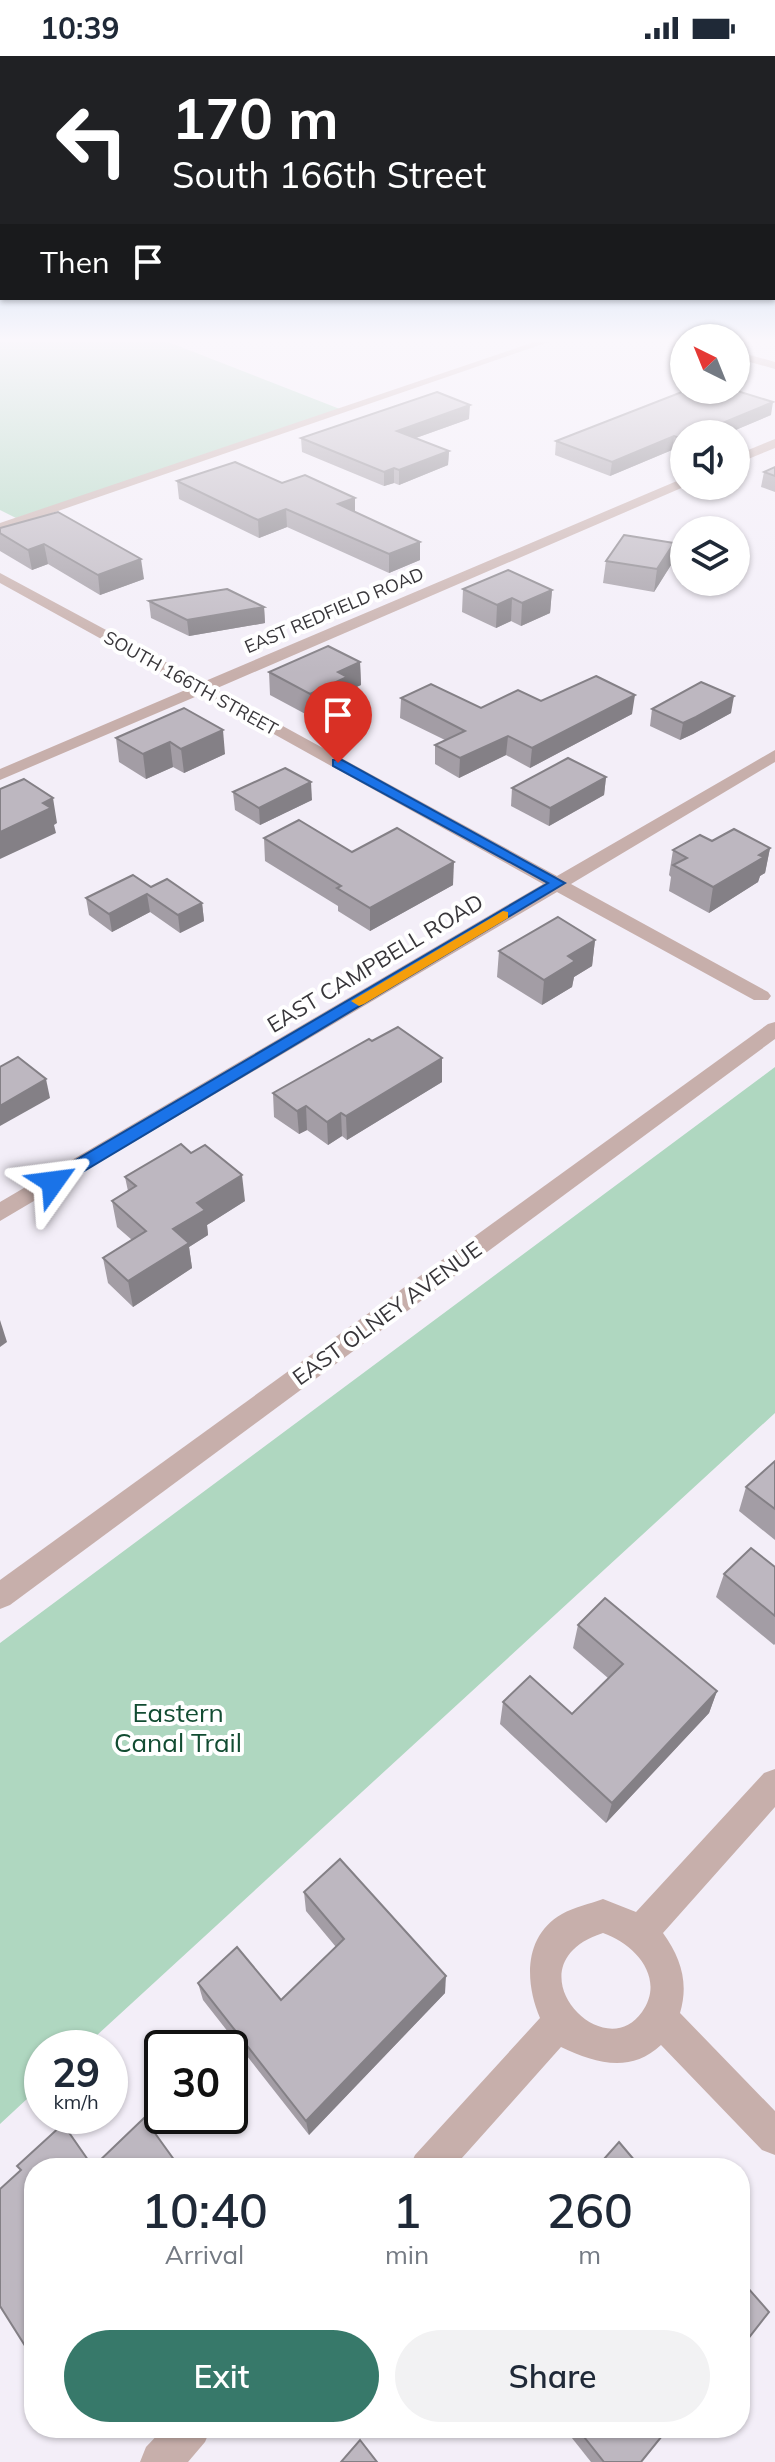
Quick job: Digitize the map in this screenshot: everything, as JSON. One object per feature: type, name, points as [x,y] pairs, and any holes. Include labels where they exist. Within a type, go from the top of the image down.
[{"type":"street","points":[[0,527],[225,450]]},
{"type":"street","name":"EAST REDFIELD ROAD","points":[[0,775],[670,488]]},
{"type":"street","name":"SOUTH 166TH STREET","points":[[0,577],[761,996]]},
{"type":"street","name":"EAST CAMPBELL ROAD","points":[[0,1213],[775,755]]},
{"type":"street","name":"EAST OLNEY AVENUE","points":[[0,1596],[775,1029]]},
{"type":"street","points":[[641,1932],[775,1784]]},
{"type":"street","points":[[603,1916],[623,1920],[641,1932],[660,1957],[666,1972],[666,2004],[660,2018],[649,2033],[632,2043],[613,2047],[594,2045],[575,2036],[560,2022],[549,2004],[544,1982],[545,1961],[566,1927],[584,1919],[603,1916]]},
{"type":"street","points":[[660,2018],[775,2137]]},
{"type":"street","points":[[437,2158],[560,2022]]},
{"type":"street","points":[[161,2462],[182,2438]]},
{"type":"green space","points":[[0,450],[224,450],[16,518],[0,510]]},
{"type":"green space","name":"Eastern Canal Trail","points":[[775,1067],[775,1413],[103,2030],[24,2030],[24,2102],[0,2124],[0,1643]]},
{"type":"building","points":[[331,450],[449,451],[399,470],[394,468],[384,472]]},
{"type":"building","points":[[581,450],[640,450],[612,462]]},
{"type":"building","points":[[235,462],[282,483],[305,475],[355,498],[338,504],[420,542],[389,554],[286,509],[258,520],[177,481]]},
{"type":"building","points":[[775,467],[775,476],[764,472]]},
{"type":"building","points":[[58,512],[141,559],[98,575],[44,544],[28,550],[0,533],[0,528]]},
{"type":"building","points":[[624,535],[670,542],[670,549],[657,569],[606,561]]},
{"type":"building","points":[[508,570],[552,590],[522,603],[512,598],[497,605],[463,589]]},
{"type":"building","points":[[227,589],[264,607],[187,620],[149,601]]},
{"type":"building","points":[[328,646],[360,662],[338,672],[347,677],[310,694],[269,672]]},
{"type":"building","points":[[596,676],[635,695],[532,748],[508,736],[460,758],[435,745],[465,731],[401,698],[431,684],[481,708],[518,690],[541,701]]},
{"type":"building","points":[[701,682],[734,696],[683,723],[652,709]]},
{"type":"building","points":[[184,708],[223,730],[181,749],[170,742],[143,754],[116,738]]},
{"type":"building","points":[[568,758],[606,777],[550,808],[512,788]]},
{"type":"building","points":[[285,768],[311,782],[259,808],[233,792]]},
{"type":"building","points":[[24,779],[53,798],[43,803],[51,808],[0,832],[0,789]]},
{"type":"building","points":[[299,820],[352,852],[397,828],[454,862],[370,908],[264,838]]},
{"type":"building","points":[[734,829],[770,848],[759,855],[764,857],[713,887],[673,865],[687,858],[673,850],[700,835],[712,841]]},
{"type":"building","points":[[133,875],[151,887],[167,879],[202,903],[178,915],[147,894],[109,914],[86,898]]},
{"type":"building","points":[[558,917],[595,940],[568,956],[575,961],[544,980],[499,951]]},
{"type":"building","points":[[398,1027],[442,1058],[346,1116],[341,1113],[327,1122],[306,1106],[297,1111],[273,1093],[369,1039],[372,1041]]},
{"type":"building","points":[[18,1057],[46,1079],[0,1106],[0,1067]]},
{"type":"building","points":[[181,1144],[191,1153],[205,1145],[242,1175],[197,1203],[205,1210],[173,1229],[189,1243],[128,1281],[103,1258],[146,1231],[112,1201],[136,1186],[125,1177]]},
{"type":"building","points":[[775,1461],[775,1509],[746,1487]]},
{"type":"building","points":[[751,1548],[775,1567],[775,1616],[724,1574]]},
{"type":"building","points":[[605,1598],[717,1691],[612,1803],[503,1702],[530,1676],[572,1714],[623,1664],[578,1625]]},
{"type":"building","points":[[340,1859],[446,1976],[306,2121],[248,2047],[248,2030],[235,2030],[198,1983],[237,1947],[281,2000],[344,1939],[304,1892]]},
{"type":"building","points":[[144,2118],[144,2134],[156,2134],[173,2158],[102,2158]]},
{"type":"building","points":[[52,2134],[70,2134],[87,2158],[26,2158]]},
{"type":"building","points":[[619,2142],[633,2158],[605,2158]]},
{"type":"building","points":[[24,2160],[24,2344],[0,2306],[0,2189],[21,2170],[17,2166]]},
{"type":"building","points":[[750,2290],[769,2312],[750,2336]]},
{"type":"building","points":[[585,2438],[660,2438],[641,2462],[604,2462]]},
{"type":"building","points":[[360,2440],[377,2462],[341,2462]]},
{"type":"slow traffic","points":[[359,1001],[503,915]]},
{"type":"route","points":[[53,1182],[558,883],[338,763]]}]
